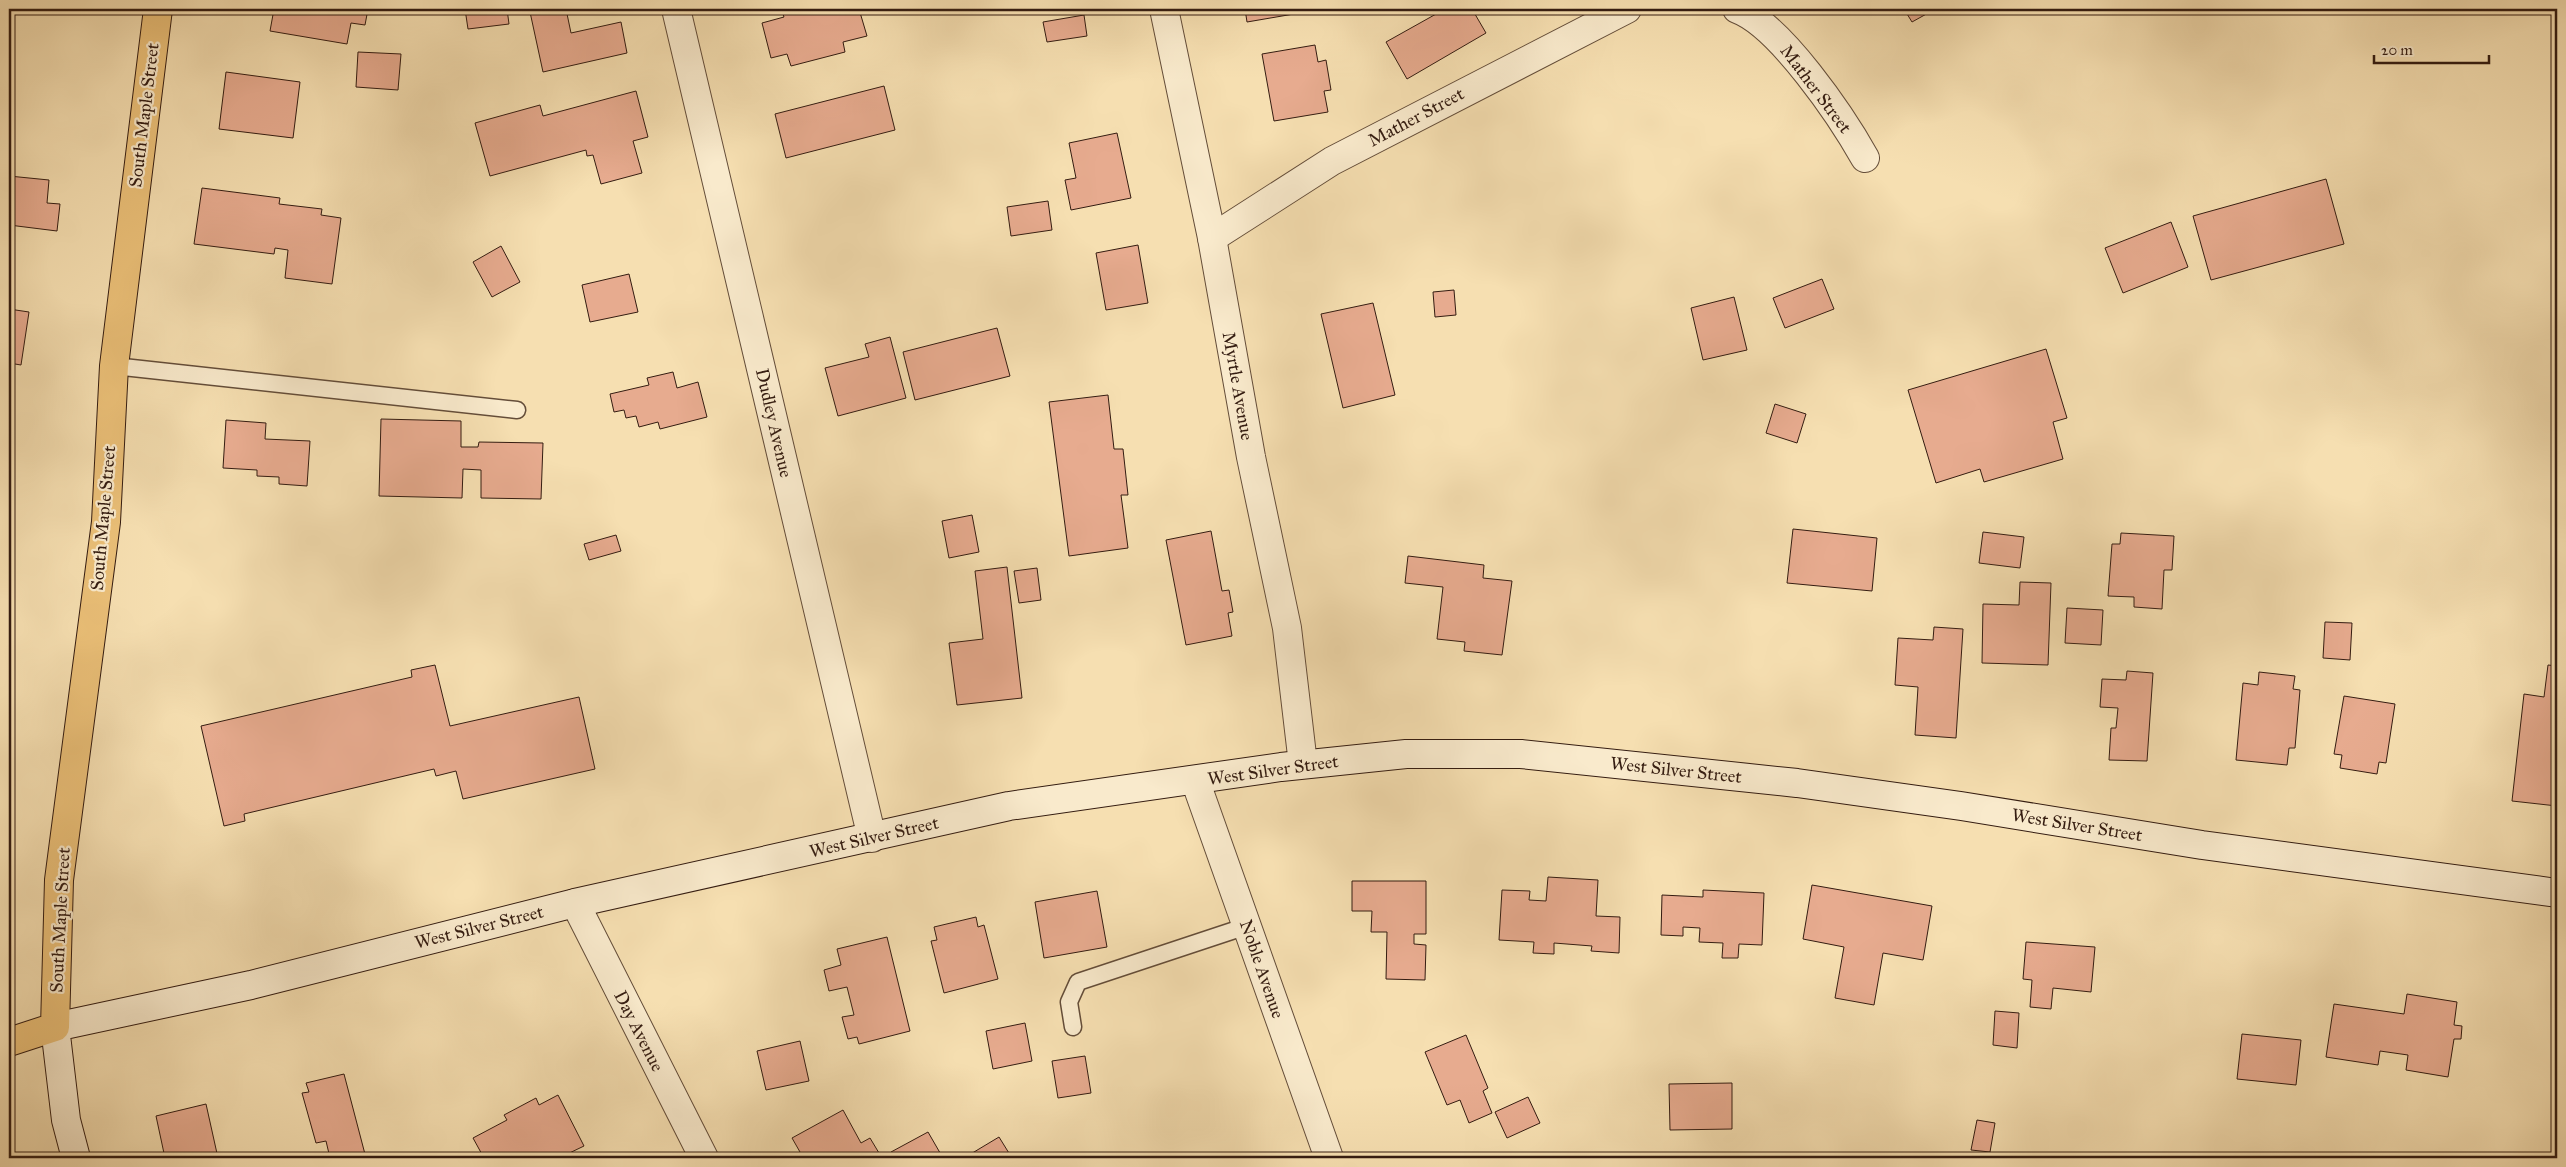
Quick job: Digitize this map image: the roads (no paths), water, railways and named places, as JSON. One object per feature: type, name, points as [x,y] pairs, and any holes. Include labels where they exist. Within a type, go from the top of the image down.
[{"type":"highway","name":"South Maple Street","points":[[55,1027],[59,880],[106,522],[114,366],[158,9]]},
{"type":"highway","name":"West Silver Street","points":[[9,1042],[55,1027]]},
{"type":"street","name":"Dudley Avenue","points":[[676,9],[872,838]]},
{"type":"street","name":"Myrtle Avenue","points":[[1164,9],[1212,238],[1251,457],[1287,628],[1303,764]]},
{"type":"street","name":"Mather Street","points":[[1212,238],[1332,161],[1627,9]]},
{"type":"street","name":"Mather Street","points":[[1737,9],[1771,31],[1841,116],[1865,158]]},
{"type":"street","name":"West Silver Street","points":[[55,1027],[251,985],[574,903],[1009,806],[1303,764],[1406,754],[1541,756],[1797,783],[1971,808],[2202,845],[2557,893]]},
{"type":"street","name":"Noble Avenue","points":[[1196,780],[1329,1158]]},
{"type":"street","name":"Day Avenue","points":[[574,903],[704,1158]]},
{"type":"street","points":[[55,1027],[66,1120],[76,1158]]},
{"type":"lane","points":[[114,366],[517,410]]},
{"type":"lane","points":[[1073,1027],[1070,1002],[1078,982],[1247,926]]}]
